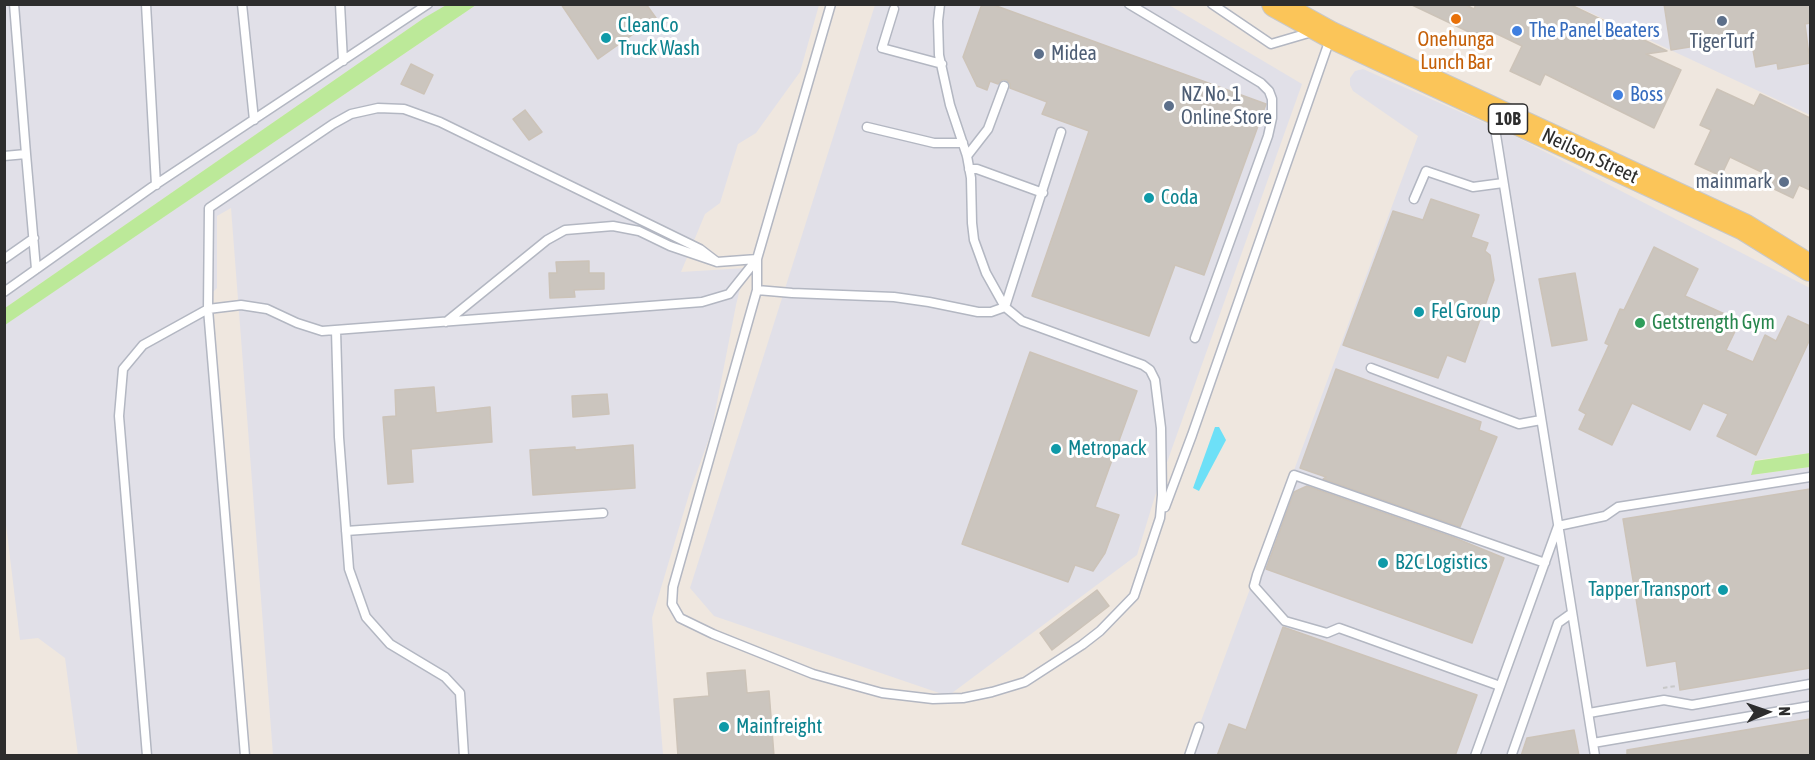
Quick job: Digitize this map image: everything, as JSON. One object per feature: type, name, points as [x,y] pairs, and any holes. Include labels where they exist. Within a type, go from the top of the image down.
[{"type":"main road","name":"Neilson Street","points":[[1275,4],[1326,32],[1492,111],[1744,227],[1810,268]]},
{"type":"main road","name":"Neilson Street","points":[[1744,227],[1780,237],[1810,250]]},
{"type":"lane","points":[[14,4],[36,269]]},
{"type":"lane","points":[[146,4],[156,185]]},
{"type":"lane","points":[[242,4],[254,120]]},
{"type":"lane","points":[[340,4],[343,61]]},
{"type":"lane","points":[[4,292],[156,185],[428,4]]},
{"type":"lane","points":[[831,4],[757,259],[757,290],[673,587],[672,604],[680,618],[713,634],[813,674],[882,693],[933,699],[963,698],[1025,682],[1100,631],[1134,596],[1192,435],[1326,32]]},
{"type":"lane","points":[[940,4],[938,41],[950,105],[967,156],[974,240],[986,273],[1005,307],[1022,321],[1143,365],[1150,370],[1155,380],[1161,428],[1162,495],[1159,523]]},
{"type":"lane","points":[[1129,4],[1261,83],[1269,91],[1272,99],[1272,118],[1268,136],[1195,338]]},
{"type":"lane","points":[[1212,4],[1270,44],[1326,32]]},
{"type":"lane","points":[[894,9],[882,48],[942,64]]},
{"type":"lane","points":[[967,156],[988,129],[1004,86]]},
{"type":"lane","points":[[245,756],[208,309],[208,208],[351,114],[378,108],[404,109],[440,122],[690,244],[717,262]]},
{"type":"lane","points":[[1492,111],[1596,756]]},
{"type":"lane","points":[[867,127],[934,144],[963,143]]},
{"type":"lane","points":[[1005,307],[1061,132]]},
{"type":"lane","points":[[4,156],[26,154]]},
{"type":"lane","points":[[969,169],[976,169],[1042,193]]},
{"type":"lane","points":[[1414,199],[1426,171],[1473,187],[1503,183]]},
{"type":"lane","points":[[446,322],[547,240],[565,230],[613,226],[639,231],[680,250],[717,262],[757,259]]},
{"type":"lane","points":[[4,259],[34,238]]},
{"type":"lane","points":[[147,756],[119,416],[123,369],[143,345],[208,309],[241,305],[280,314],[297,323],[322,331],[702,302],[729,294],[757,259]]},
{"type":"lane","points":[[757,290],[894,297],[978,312],[991,312],[1005,307]]},
{"type":"lane","points":[[336,330],[339,436],[349,569],[366,617],[390,644],[445,677],[460,693],[464,756]]},
{"type":"lane","points":[[1371,368],[1519,424],[1541,420]]},
{"type":"lane","points":[[1500,686],[1339,628],[1327,633],[1285,621],[1254,586],[1294,475],[1545,563]]},
{"type":"lane","points":[[1558,526],[1605,516],[1618,507],[1810,477]]},
{"type":"lane","points":[[346,531],[603,513]]},
{"type":"lane","points":[[1475,756],[1558,526]]},
{"type":"lane","points":[[1512,754],[1558,623],[1572,613]]},
{"type":"lane","points":[[1589,713],[1664,700],[1692,705],[1810,684]]},
{"type":"lane","points":[[1593,743],[1810,706]]},
{"type":"lane","points":[[1189,756],[1199,727]]},
{"type":"shaded area","points":[[5,5],[448,5],[424,18],[5,308]]},
{"type":"shaded area","points":[[476,5],[819,5],[800,72],[756,133],[738,144],[720,203],[705,214],[681,272],[745,268],[711,433],[690,491],[652,618],[663,755],[273,755],[231,208],[217,216],[217,288],[203,302],[240,755],[78,755],[65,658],[38,638],[20,640],[4,508],[4,325]]},
{"type":"shaded area","points":[[875,5],[1169,5],[1302,84],[1155,496],[1137,555],[948,696],[714,616],[690,588]]},
{"type":"shaded area","points":[[1574,5],[1810,5],[1810,115]]},
{"type":"shaded area","points":[[1363,69],[1512,135],[1810,288],[1810,453],[1755,460],[1752,475],[1810,467],[1810,755],[1188,756],[1418,136],[1353,91],[1350,78],[1355,71]]},
{"type":"green space","points":[[448,4],[476,5],[5,325],[5,308],[424,18]]},
{"type":"green space","points":[[1810,453],[1810,467],[1751,475],[1755,461]]},
{"type":"water","points":[[1215,427],[1219,427],[1226,440],[1199,491],[1193,488]]},
{"type":"building","name":"CleanCo Truck Wash","points":[[561,4],[646,4],[656,18],[598,59]]},
{"type":"building","name":"Coda","points":[[982,4],[991,4],[1266,104],[1204,275],[1175,265],[1149,336],[1032,296],[1089,131],[1042,114],[1047,102],[1010,88],[1007,80],[1002,80],[998,84],[990,81],[987,90],[977,86],[963,57]]},
{"type":"building","points":[[1410,4],[1464,4],[1474,9],[1476,4],[1569,4],[1667,51],[1646,54],[1681,70],[1654,128],[1545,74],[1540,85],[1510,71],[1522,46],[1495,33],[1490,42]]},
{"type":"building","points":[[1664,4],[1810,4],[1810,23],[1805,24],[1810,63],[1778,69],[1777,63],[1756,67],[1750,33],[1701,41],[1702,45],[1671,50]]},
{"type":"building","points":[[411,64],[433,75],[424,94],[401,84]]},
{"type":"building","points":[[1717,89],[1754,106],[1760,94],[1810,118],[1810,190],[1799,185],[1793,198],[1770,187],[1774,178],[1730,157],[1721,176],[1695,164],[1711,130],[1700,125]]},
{"type":"building","points":[[525,110],[542,132],[529,140],[513,119]]},
{"type":"building","name":"Fel Group","points":[[1431,199],[1479,215],[1471,237],[1488,243],[1485,251],[1490,255],[1494,280],[1465,362],[1447,355],[1438,378],[1343,345],[1393,211],[1423,220]]},
{"type":"building","points":[[1654,247],[1698,269],[1685,296],[1740,321],[1726,350],[1753,362],[1765,335],[1776,341],[1788,316],[1810,326],[1810,339],[1756,455],[1717,436],[1728,414],[1703,403],[1690,430],[1632,403],[1612,445],[1579,429],[1586,414],[1579,410],[1609,345],[1605,343],[1620,309],[1624,310]]},
{"type":"building","points":[[589,261],[589,273],[604,273],[604,289],[574,290],[575,297],[550,298],[549,273],[557,273],[556,262]]},
{"type":"building","points":[[1575,273],[1587,340],[1552,346],[1539,279]]},
{"type":"building","name":"Metropack","points":[[1030,352],[1137,391],[1095,507],[1119,515],[1105,553],[1093,571],[1075,565],[1068,582],[962,544]]},
{"type":"building","points":[[1336,369],[1481,422],[1479,430],[1497,437],[1460,527],[1323,479],[1326,477],[1300,468]]},
{"type":"building","points":[[434,387],[436,413],[490,407],[492,442],[411,449],[413,482],[388,484],[383,417],[396,416],[395,390]]},
{"type":"building","points":[[607,394],[609,414],[573,417],[572,396]]},
{"type":"building","points":[[633,445],[635,488],[533,495],[530,450],[575,447],[575,450]]},
{"type":"building","name":"B2C Logistics","points":[[1307,486],[1455,538],[1504,558],[1472,643],[1266,569],[1294,492]]},
{"type":"building","name":"Tapper Transport","points":[[1810,489],[1810,668],[1680,690],[1676,661],[1647,666],[1623,519]]},
{"type":"building","points":[[1097,590],[1109,606],[1052,650],[1040,633]]},
{"type":"building","points":[[1283,627],[1477,695],[1455,756],[1217,756],[1229,724],[1246,730]]},
{"type":"building","name":"Mainfreight","points":[[745,670],[747,693],[769,691],[774,756],[678,756],[674,699],[709,696],[707,673]]},
{"type":"building","points":[[1810,719],[1810,756],[1627,756],[1627,750]]},
{"type":"building","points":[[1574,730],[1579,756],[1521,756],[1527,738]]},
{"type":"place","name":"Onehunga Lunch Bar","points":[[1456,19]]},
{"type":"place","name":"TigerTurf","points":[[1722,21]]},
{"type":"place","name":"The Panel Beaters","points":[[1517,31]]},
{"type":"place","name":"CleanCo Truck Wash","points":[[606,38]]},
{"type":"place","name":"Midea","points":[[1039,54]]},
{"type":"place","name":"Boss","points":[[1618,95]]},
{"type":"place","name":"NZ No. 1 Online Store","points":[[1169,106]]},
{"type":"place","name":"mainmark","points":[[1784,182]]},
{"type":"place","name":"Coda","points":[[1149,198]]},
{"type":"place","name":"Fel Group","points":[[1419,312]]},
{"type":"place","name":"Getstrength Gym","points":[[1640,323]]},
{"type":"place","name":"Metropack","points":[[1056,449]]},
{"type":"place","name":"B2C Logistics","points":[[1383,563]]},
{"type":"place","name":"Tapper Transport","points":[[1723,590]]},
{"type":"place","name":"Mainfreight","points":[[724,727]]}]
